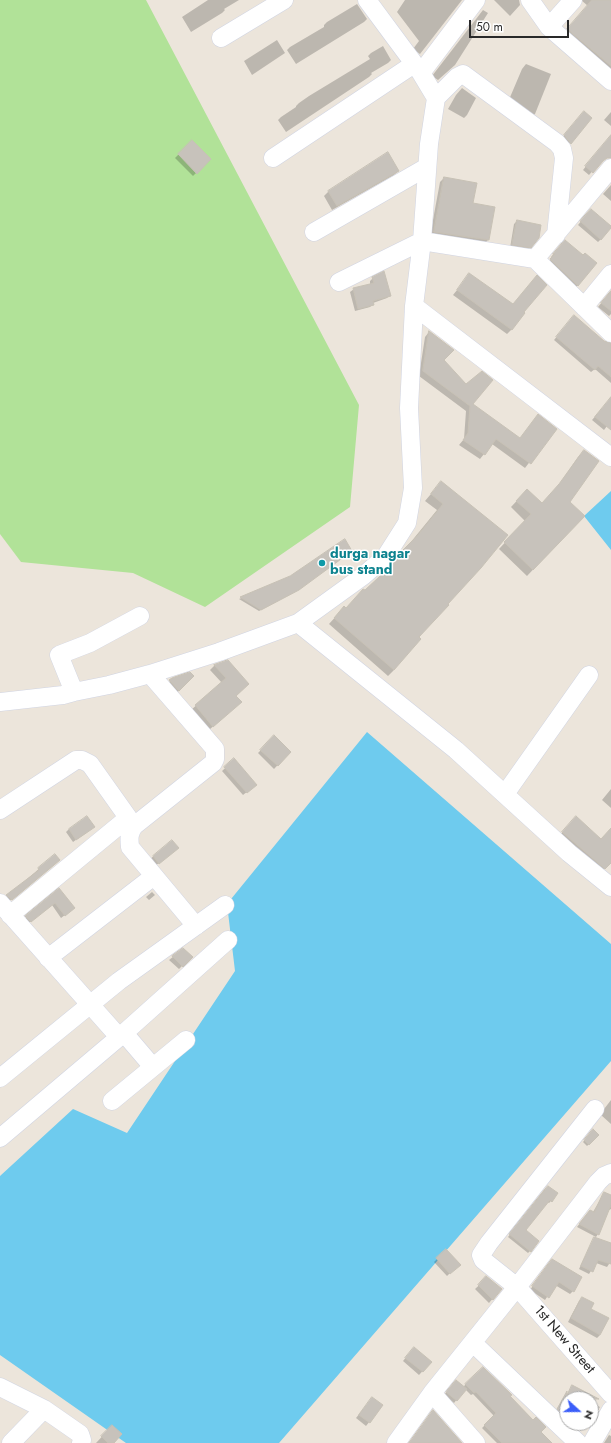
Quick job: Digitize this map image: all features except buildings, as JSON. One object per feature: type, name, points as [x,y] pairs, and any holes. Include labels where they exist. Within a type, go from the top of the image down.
[{"type":"street","points":[[221,38],[284,0]]},
{"type":"street","points":[[367,0],[418,68],[436,98]]},
{"type":"street","points":[[273,158],[418,68],[476,0]]},
{"type":"street","points":[[530,0],[549,27],[611,81]]},
{"type":"street","points":[[549,27],[574,0]]},
{"type":"street","points":[[0,702],[63,695],[109,685],[150,674],[219,652],[298,623],[363,576],[386,556],[407,523],[413,488],[409,408],[414,306],[422,241],[429,144],[436,98],[457,77],[463,74],[557,143],[562,149],[564,158],[556,234]]},
{"type":"street","points":[[314,232],[427,167]]},
{"type":"street","points":[[534,259],[611,168]]},
{"type":"street","points":[[338,282],[422,241],[534,259],[611,333]]},
{"type":"street","points":[[584,307],[611,274]]},
{"type":"street","points":[[414,306],[611,458]]},
{"type":"street","points":[[74,692],[58,656],[90,643],[140,616]]},
{"type":"street","points":[[298,623],[456,750],[569,853],[609,882]]},
{"type":"street","points":[[150,674],[211,743],[215,749],[215,760],[213,763],[131,822],[5,909],[89,1005],[153,1067]]},
{"type":"street","points":[[505,794],[589,675]]},
{"type":"street","points":[[0,810],[76,760],[82,760],[90,764],[131,822],[129,839],[130,847],[196,926]]},
{"type":"street","points":[[48,958],[154,876]]},
{"type":"street","points":[[0,1078],[119,981],[225,905]]},
{"type":"street","points":[[0,1138],[121,1035],[228,940]]},
{"type":"street","points":[[112,1101],[186,1040]]},
{"type":"street","name":"1st New Street","points":[[595,1109],[481,1255],[483,1260],[517,1287],[611,1394]]},
{"type":"street","points":[[396,1443],[432,1393],[473,1343],[598,1182],[604,1176],[611,1173]]},
{"type":"street","points":[[473,1343],[578,1443]]},
{"type":"street","points":[[0,1387],[44,1410],[80,1434],[82,1440],[81,1443]]},
{"type":"street","points":[[432,1393],[476,1443]]},
{"type":"street","points":[[11,1443],[44,1410]]},
{"type":"street","points":[[592,1443],[611,1410]]},
{"type":"green space","points":[[0,0],[146,0],[359,405],[350,507],[205,607],[133,573],[21,562],[0,534]]},
{"type":"water","points":[[611,491],[611,550],[584,516]]},
{"type":"water","points":[[367,732],[611,944],[611,1061],[279,1443],[126,1443],[0,1355],[0,1176],[73,1109],[127,1133],[235,971],[227,904]]},
{"type":"place","name":"durga nagar bus stand","points":[[322,563]]}]
